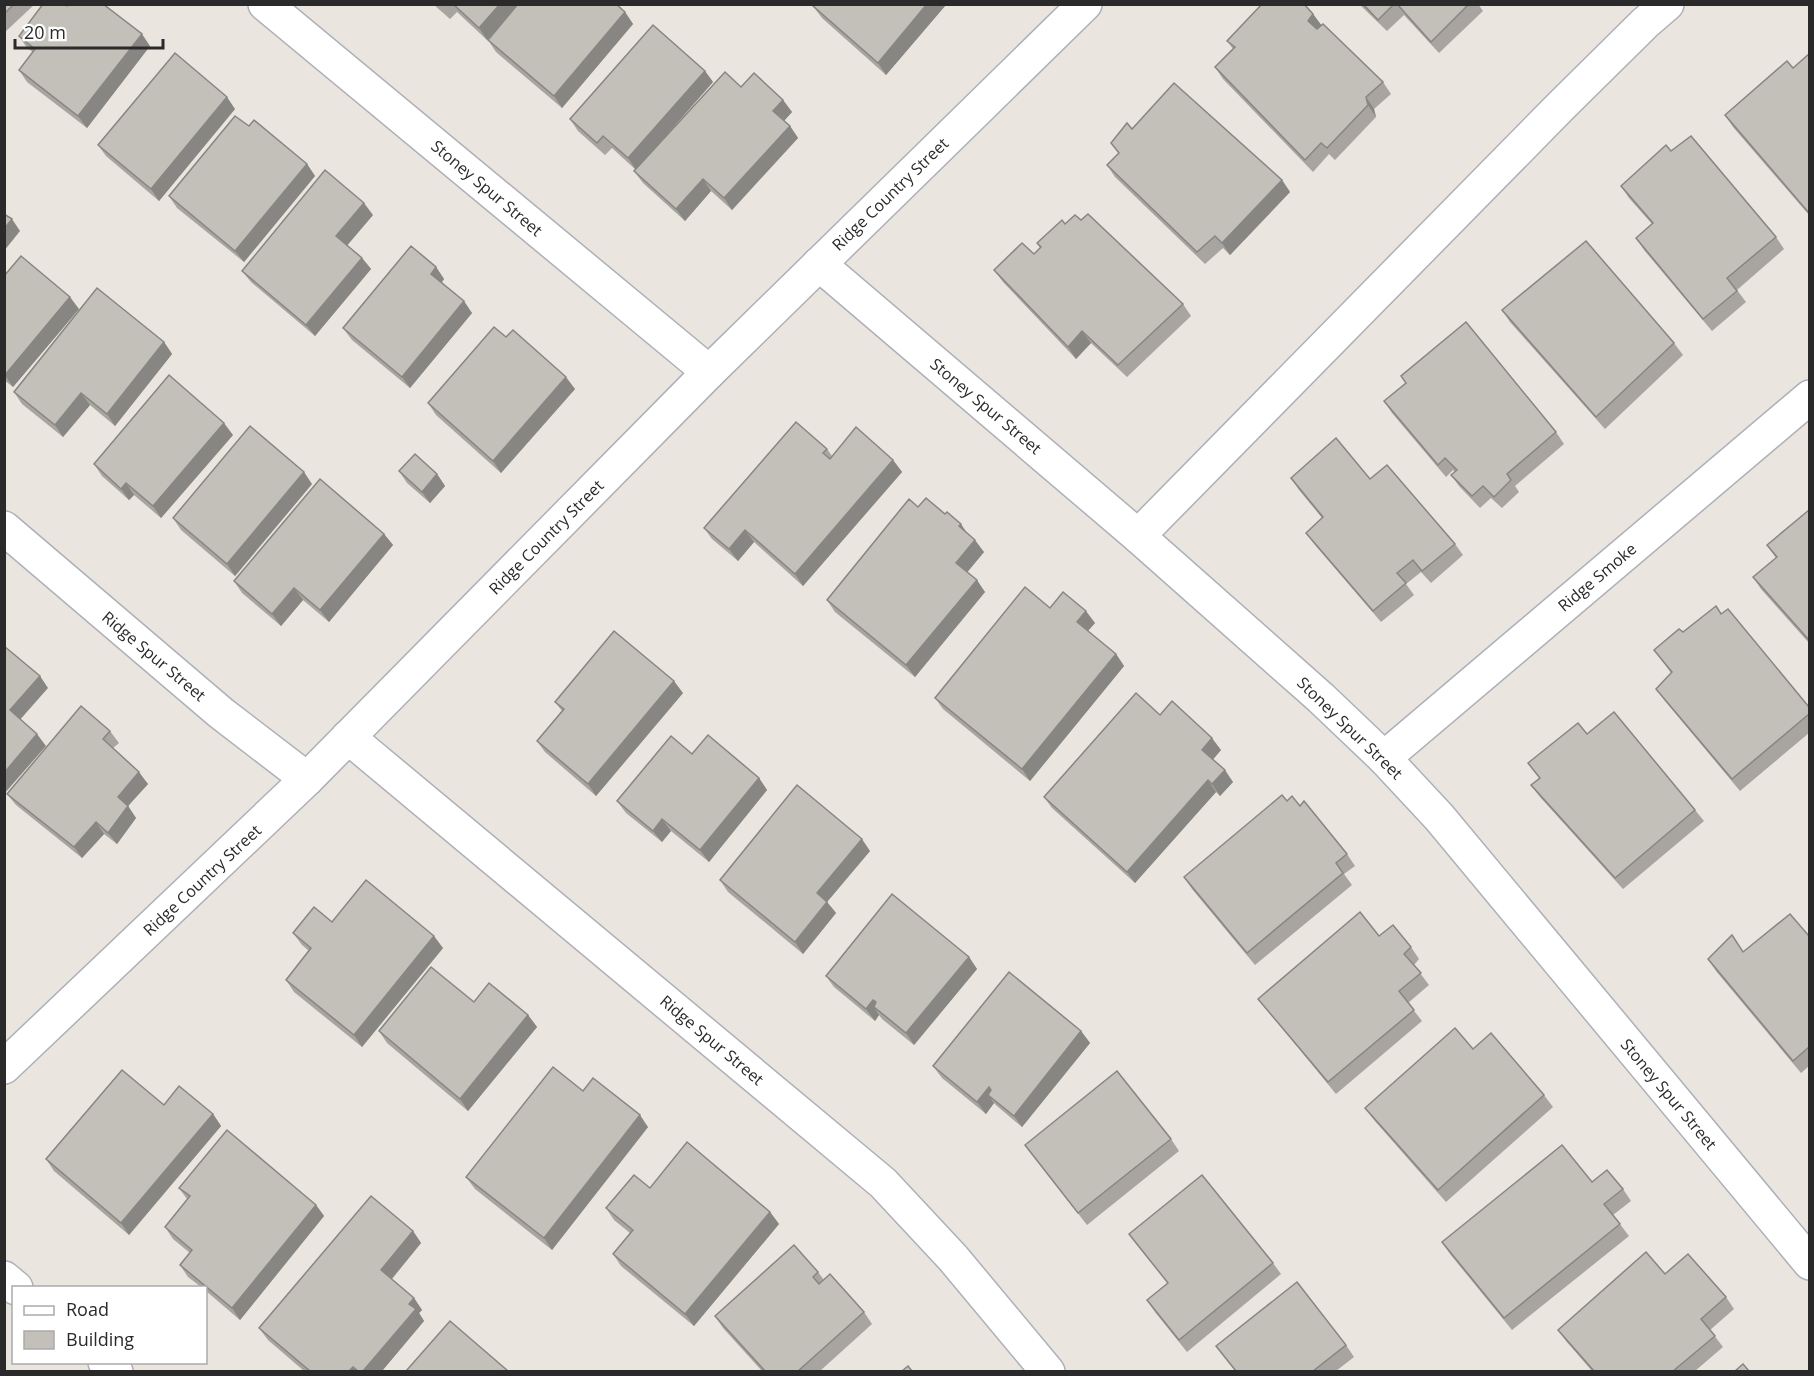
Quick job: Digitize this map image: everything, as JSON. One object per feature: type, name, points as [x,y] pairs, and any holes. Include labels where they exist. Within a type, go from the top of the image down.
[{"type":"street","name":"Stoney Spur Street","points":[[266,4],[708,372]]},
{"type":"street","name":"Ridge Country Street","points":[[4,1067],[307,780],[708,372],[1085,4]]},
{"type":"street","points":[[1138,536],[1560,107],[1667,4]]},
{"type":"street","name":"Stoney Spur Street","points":[[819,264],[1138,536],[1384,758],[1447,826],[1807,1255]]},
{"type":"street","name":"Ridge Smoke","points":[[1384,758],[1809,397]]},
{"type":"street","name":"Ridge Spur Street","points":[[4,528],[221,713],[307,780]]},
{"type":"street","name":"Ridge Spur Street","points":[[348,737],[883,1183],[953,1258],[1048,1371]]},
{"type":"building","points":[[4,4],[14,4],[4,14]]},
{"type":"building","points":[[43,4],[65,4],[67,6],[69,4],[103,4],[142,34],[78,116],[19,70],[35,49],[19,36]]},
{"type":"building","points":[[453,4],[500,4],[479,28]]},
{"type":"building","points":[[518,4],[616,4],[625,12],[554,96],[488,40]]},
{"type":"building","points":[[815,4],[927,4],[878,63],[813,6]]},
{"type":"building","points":[[1262,4],[1304,4],[1313,14],[1308,21],[1317,29],[1323,24],[1383,82],[1366,97],[1368,105],[1327,148],[1321,143],[1305,160],[1215,67],[1235,47],[1227,41]]},
{"type":"building","points":[[1363,4],[1394,4],[1378,20]]},
{"type":"building","points":[[1397,4],[1469,4],[1431,42]]},
{"type":"building","points":[[653,25],[705,71],[628,158],[603,136],[597,143],[570,119]]},
{"type":"building","points":[[175,53],[227,97],[151,189],[98,145]]},
{"type":"building","points":[[1809,54],[1809,213],[1725,115],[1787,61],[1793,68]]},
{"type":"building","points":[[725,72],[741,87],[754,73],[783,100],[773,111],[790,126],[724,198],[703,179],[676,209],[634,171]]},
{"type":"building","points":[[1174,83],[1282,180],[1222,243],[1215,236],[1197,252],[1107,165],[1119,153],[1111,143],[1127,123],[1132,129]]},
{"type":"building","points":[[235,116],[249,126],[254,120],[307,164],[235,251],[169,196]]},
{"type":"building","points":[[1691,136],[1776,237],[1727,278],[1737,291],[1703,319],[1636,238],[1653,223],[1621,186],[1666,145],[1671,151]]},
{"type":"building","points":[[325,170],[364,203],[336,236],[362,258],[306,325],[242,271]]},
{"type":"building","points":[[4,214],[12,219],[4,229]]},
{"type":"building","points":[[1088,214],[1183,304],[1118,365],[1082,331],[1068,347],[994,270],[1022,243],[1034,254],[1041,247],[1037,243],[1062,220],[1065,224],[1075,215],[1081,220]]},
{"type":"building","points":[[1586,241],[1674,343],[1596,417],[1502,310]]},
{"type":"building","points":[[411,246],[436,267],[431,274],[464,301],[402,377],[343,328]]},
{"type":"building","points":[[21,256],[70,297],[5,375],[4,276]]},
{"type":"building","points":[[97,288],[164,342],[107,414],[81,393],[55,425],[14,392]]},
{"type":"building","points":[[1466,322],[1556,432],[1507,474],[1511,480],[1494,497],[1483,486],[1472,496],[1451,475],[1457,470],[1445,458],[1438,465],[1384,401],[1406,383],[1401,376]]},
{"type":"building","points":[[494,327],[506,337],[513,330],[566,377],[493,461],[428,403]]},
{"type":"building","points":[[169,375],[224,423],[153,506],[126,483],[121,489],[94,464]]},
{"type":"building","points":[[796,422],[827,449],[823,453],[830,459],[856,427],[893,460],[795,574],[745,530],[729,549],[704,528]]},
{"type":"building","points":[[250,426],[304,472],[227,564],[173,518]]},
{"type":"building","points":[[1336,438],[1370,479],[1387,465],[1455,544],[1422,571],[1413,560],[1397,573],[1406,583],[1373,611],[1306,533],[1323,517],[1291,478]]},
{"type":"building","points":[[415,454],[437,474],[422,492],[399,471]]},
{"type":"building","points":[[320,479],[384,534],[320,610],[294,588],[272,614],[234,581]]},
{"type":"building","points":[[926,498],[961,524],[959,526],[975,540],[956,563],[977,580],[906,665],[827,600],[909,499],[918,507]]},
{"type":"building","points":[[1809,510],[1809,640],[1753,577],[1777,557],[1767,545]]},
{"type":"building","points":[[1025,587],[1050,608],[1063,592],[1086,611],[1077,622],[1116,654],[1022,769],[935,698]]},
{"type":"building","points":[[1716,606],[1721,614],[1728,609],[1809,707],[1809,714],[1732,779],[1656,689],[1672,672],[1654,650],[1679,629],[1683,632]]},
{"type":"building","points":[[614,631],[674,681],[588,784],[537,741],[564,709],[555,702]]},
{"type":"building","points":[[4,646],[40,676],[10,710],[37,734],[4,773]]},
{"type":"building","points":[[1136,693],[1160,715],[1172,701],[1212,738],[1202,750],[1225,770],[1212,784],[1208,780],[1127,872],[1044,797]]},
{"type":"building","points":[[81,706],[110,731],[103,739],[139,772],[118,797],[128,806],[108,833],[96,822],[74,847],[7,794]]},
{"type":"building","points":[[1614,712],[1695,810],[1615,878],[1531,785],[1540,778],[1528,763],[1578,723],[1587,734]]},
{"type":"building","points":[[708,735],[759,778],[700,850],[662,819],[653,831],[617,801],[671,736],[692,754]]},
{"type":"building","points":[[797,785],[862,839],[817,893],[827,902],[795,942],[720,880]]},
{"type":"building","points":[[1282,795],[1287,801],[1292,796],[1300,806],[1304,801],[1347,854],[1336,863],[1343,873],[1247,953],[1184,877]]},
{"type":"building","points":[[366,880],[434,936],[354,1035],[286,980],[311,948],[293,933],[314,907],[332,922]]},
{"type":"building","points":[[892,894],[969,957],[906,1033],[874,1007],[876,1002],[873,1000],[866,1009],[826,976]]},
{"type":"building","points":[[1360,912],[1379,936],[1393,925],[1411,947],[1404,954],[1421,973],[1399,991],[1414,1010],[1328,1082],[1258,999]]},
{"type":"building","points":[[1790,914],[1809,936],[1809,1047],[1793,1061],[1708,959],[1732,935],[1743,952]]},
{"type":"building","points":[[431,967],[474,1002],[489,983],[528,1015],[460,1099],[379,1031]]},
{"type":"building","points":[[1009,972],[1081,1031],[1014,1116],[988,1095],[991,1090],[989,1087],[977,1102],[933,1066]]},
{"type":"building","points":[[1455,1028],[1473,1049],[1491,1033],[1544,1095],[1438,1190],[1365,1108]]},
{"type":"building","points":[[553,1067],[583,1091],[593,1078],[640,1115],[544,1238],[466,1177]]},
{"type":"building","points":[[122,1070],[164,1105],[179,1086],[213,1114],[121,1223],[46,1159]]},
{"type":"building","points":[[1117,1071],[1171,1139],[1078,1213],[1025,1145]]},
{"type":"building","points":[[227,1130],[316,1205],[232,1308],[180,1265],[192,1250],[165,1227],[190,1196],[179,1188]]},
{"type":"building","points":[[687,1142],[770,1212],[685,1314],[613,1254],[633,1230],[606,1208],[634,1175],[650,1188]]},
{"type":"building","points":[[1562,1145],[1592,1182],[1607,1170],[1623,1189],[1604,1204],[1620,1224],[1504,1318],[1442,1242]]},
{"type":"building","points":[[1202,1175],[1273,1263],[1179,1340],[1147,1300],[1168,1283],[1129,1234]]},
{"type":"building","points":[[371,1196],[413,1231],[381,1270],[414,1298],[409,1304],[416,1309],[363,1371],[358,1371],[353,1367],[349,1371],[310,1371],[259,1328]]},
{"type":"building","points":[[794,1245],[818,1272],[813,1277],[819,1284],[830,1274],[864,1312],[798,1371],[765,1371],[715,1316]]},
{"type":"building","points":[[1646,1252],[1665,1274],[1688,1254],[1726,1297],[1701,1319],[1715,1336],[1673,1371],[1594,1371],[1558,1330]]},
{"type":"building","points":[[1297,1282],[1346,1345],[1313,1371],[1236,1371],[1216,1346]]},
{"type":"building","points":[[450,1321],[508,1371],[406,1371]]},
{"type":"building","points":[[1743,1364],[1749,1371],[1735,1371]]},
{"type":"building","points":[[908,1366],[912,1371],[902,1371]]}]
